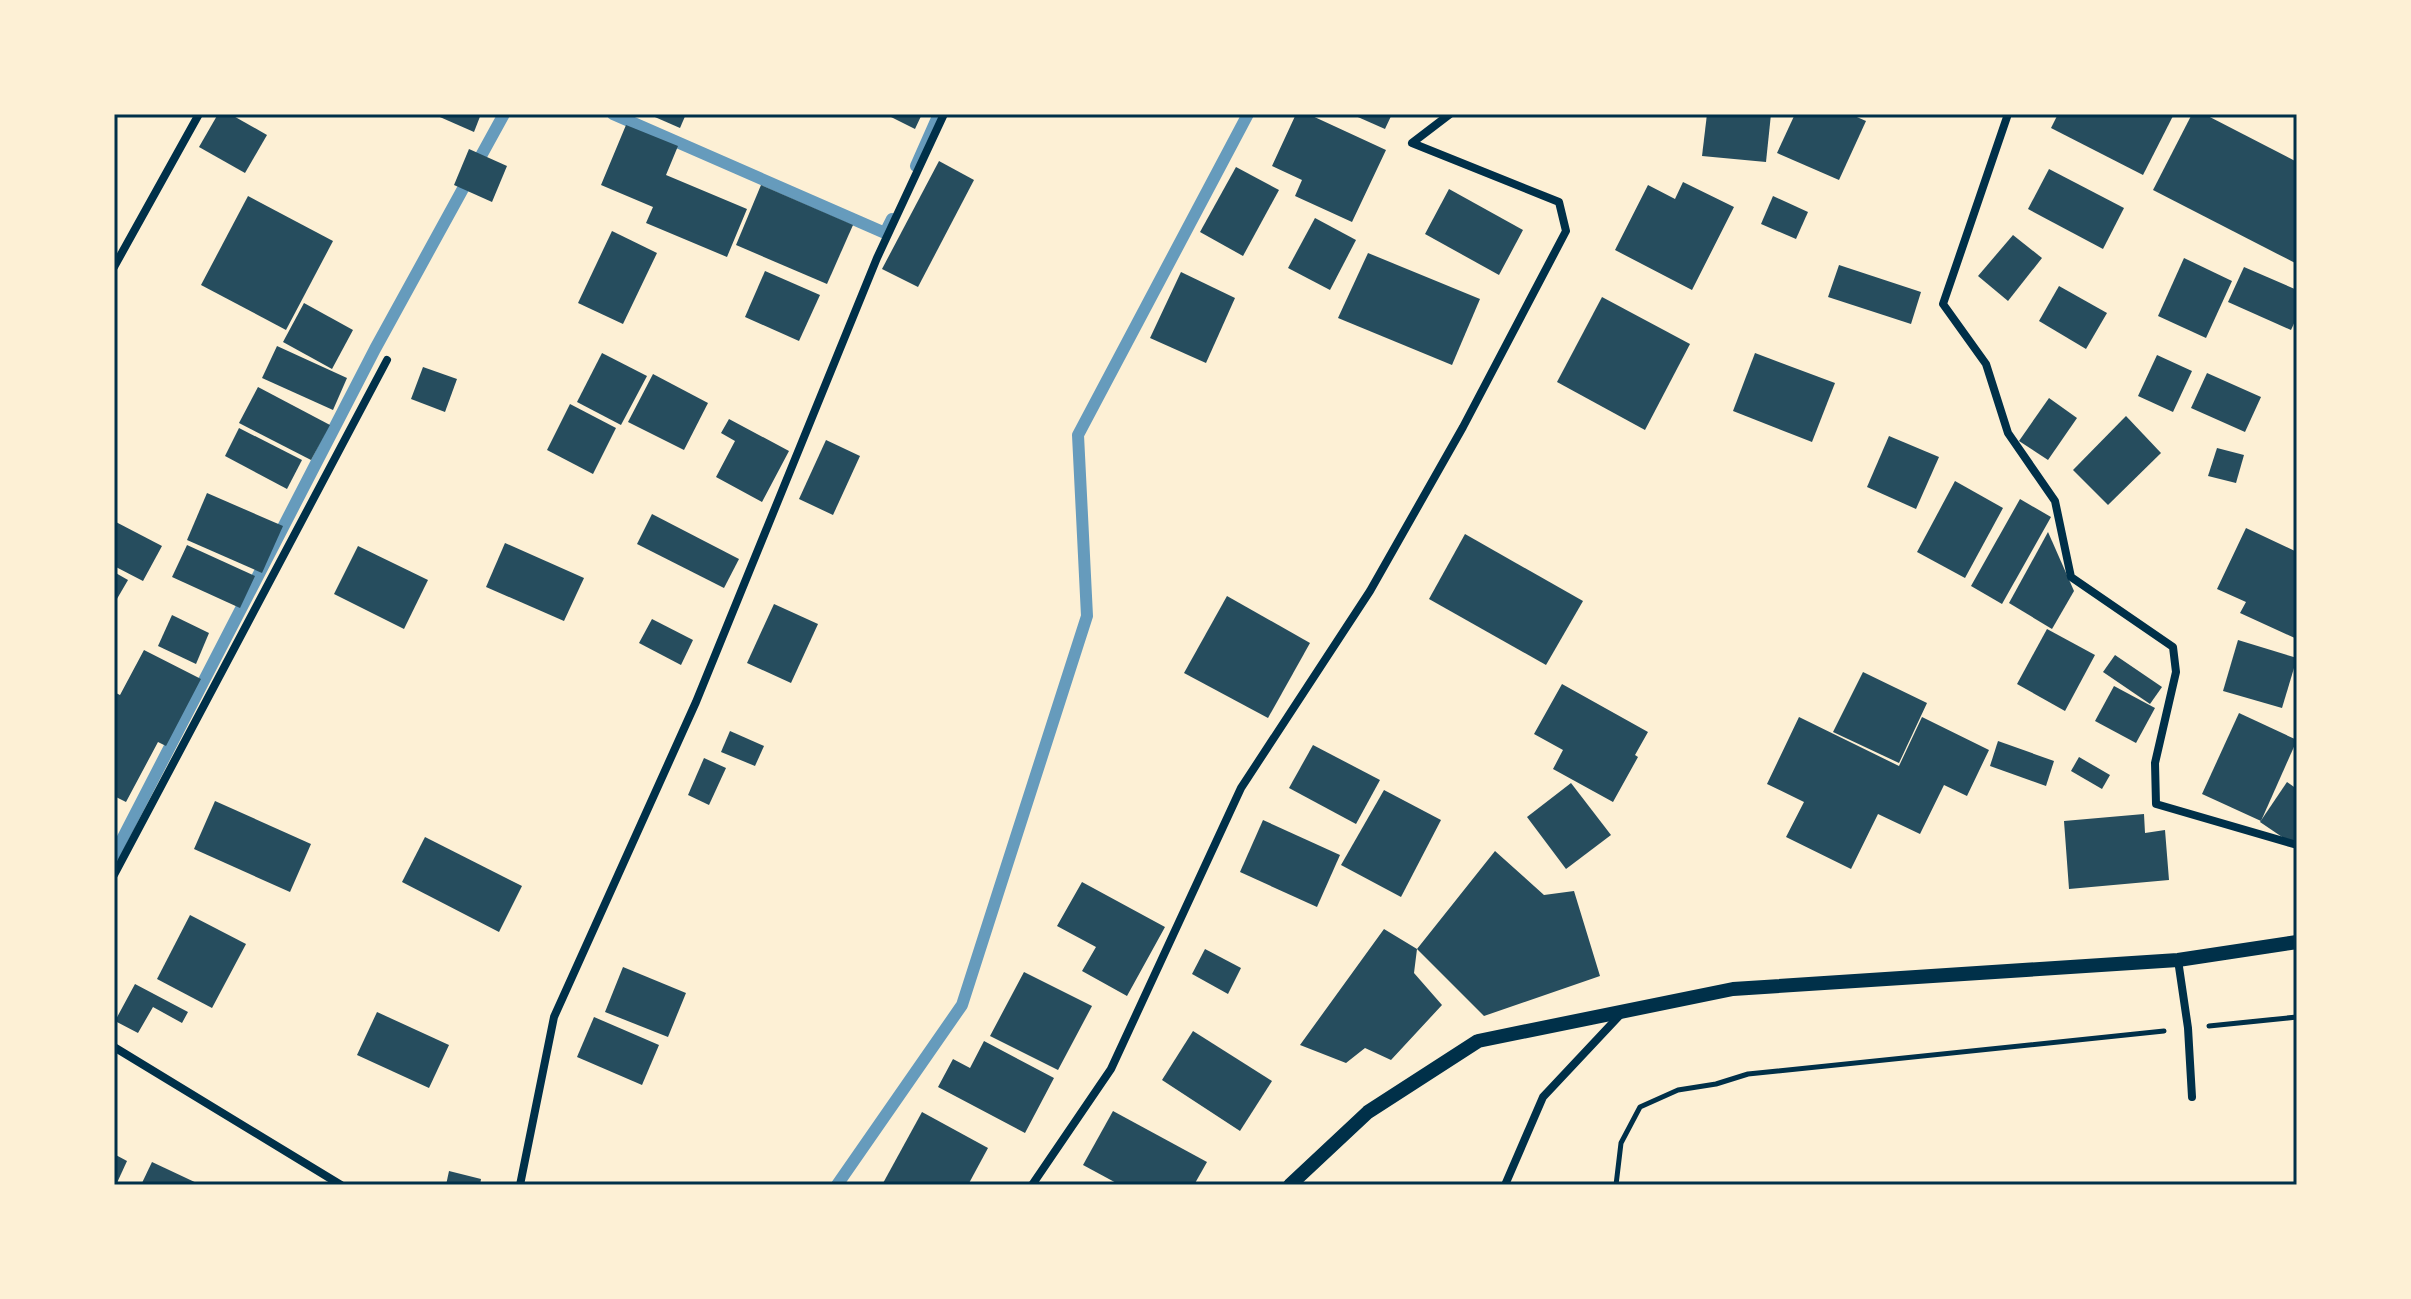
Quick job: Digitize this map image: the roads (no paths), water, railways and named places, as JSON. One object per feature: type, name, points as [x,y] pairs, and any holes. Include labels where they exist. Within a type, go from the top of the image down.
[{"type":"street","points":[[114,267],[199,114]]},
{"type":"street","points":[[520,1185],[554,1017],[696,702],[877,258],[944,114]]},
{"type":"street","points":[[1032,1185],[1111,1069],[1241,788],[1370,591],[1463,427],[1566,231],[1559,202],[1412,143],[1450,114]]},
{"type":"street","points":[[2008,114],[1943,304],[1986,364],[2008,433],[2055,501],[2071,577],[2173,647],[2176,672],[2155,763],[2156,804],[2297,845]]},
{"type":"street","points":[[114,875],[387,360]]},
{"type":"street","points":[[1290,1185],[1368,1112],[1478,1041],[1733,989],[2178,960],[2297,942]]},
{"type":"street","points":[[2178,960],[2188,1028],[2192,1097]]},
{"type":"street","points":[[1505,1185],[1543,1097],[1621,1014]]},
{"type":"street","points":[[114,1047],[341,1185]]},
{"type":"waterway","points":[[114,855],[375,349],[504,114]]},
{"type":"waterway","points":[[613,114],[885,233],[892,219]]},
{"type":"waterway","points":[[916,166],[939,114]]},
{"type":"waterway","points":[[837,1185],[962,1005],[1087,616],[1078,435],[1248,114]]}]
